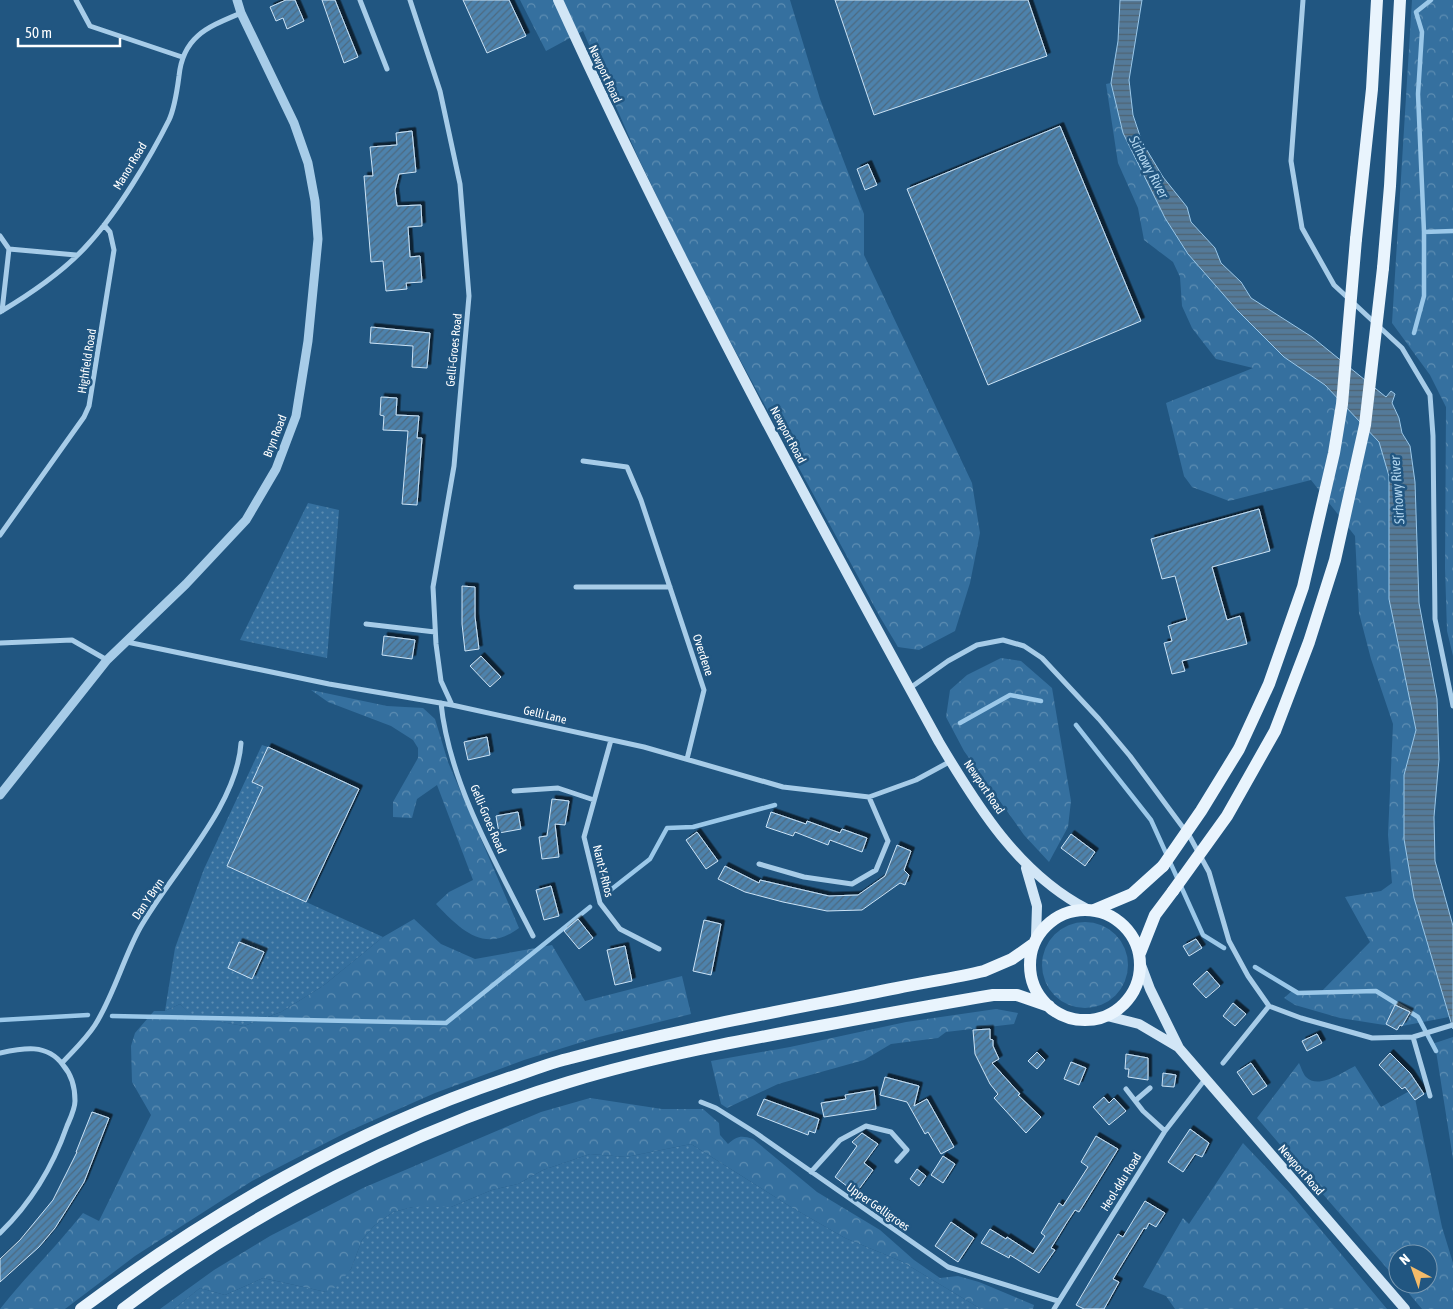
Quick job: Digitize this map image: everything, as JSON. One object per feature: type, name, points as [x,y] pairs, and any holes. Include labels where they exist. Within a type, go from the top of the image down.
[{"type":"main road","name":"Newport Road","points":[[558,0],[605,104],[706,308],[909,688],[951,762],[989,818],[1025,864],[1059,894],[1091,909]]},
{"type":"main road","points":[[81,1309],[139,1266],[226,1210],[330,1152],[387,1124],[460,1095],[570,1058],[694,1029],[984,971],[1010,960],[1034,941],[1047,924],[1062,915],[1091,909],[1132,894],[1163,866],[1201,811],[1239,749],[1269,684],[1303,587],[1334,453],[1342,404],[1356,239],[1372,89],[1377,0]]},
{"type":"main road","points":[[122,1309],[237,1231],[313,1189],[428,1135],[569,1082],[723,1044],[993,995],[1017,995],[1049,1006],[1064,1015],[1079,1020],[1098,1019],[1107,1016],[1128,1000],[1138,982],[1140,959],[1155,915],[1227,816],[1271,739],[1309,642],[1335,560],[1363,434],[1383,268],[1390,186],[1400,0]]},
{"type":"main road","name":"Newport Road","points":[[1025,864],[1037,906],[1034,941]]},
{"type":"main road","points":[[1091,909],[1108,914],[1122,924],[1132,935],[1140,959]]},
{"type":"main road","points":[[1034,941],[1030,965],[1032,980],[1038,992],[1049,1006]]},
{"type":"main road","name":"Newport Road","points":[[1140,959],[1150,990],[1179,1048],[1405,1309]]},
{"type":"main road","name":"Newport Road","points":[[1107,1016],[1139,1024],[1179,1048]]},
{"type":"street","points":[[76,0],[90,26],[182,56]]},
{"type":"street","name":"Bryn Road","points":[[0,795],[107,660],[186,584],[246,520],[276,469],[296,416],[308,341],[318,238],[315,201],[308,163],[294,123],[241,13],[237,0]]},
{"type":"street","points":[[360,0],[387,69]]},
{"type":"street","name":"Gelli-Groes Road","points":[[410,0],[440,91],[460,184],[469,296],[454,466],[433,587],[435,632],[441,681],[452,705]]},
{"type":"street","points":[[1303,0],[1291,161],[1302,228],[1334,285],[1402,348],[1430,395],[1433,436],[1435,619],[1453,706]]},
{"type":"street","name":"Manor Road","points":[[1,312],[43,284],[89,244],[104,225],[169,119],[177,91],[182,56],[194,38],[209,27],[241,13]]},
{"type":"street","name":"Highfield Road","points":[[0,536],[84,417],[89,406],[114,250],[110,232],[104,225]]},
{"type":"street","points":[[0,236],[9,249],[1,312]]},
{"type":"street","points":[[9,249],[76,255]]},
{"type":"street","name":"Overdene","points":[[583,461],[626,467],[641,500],[704,690],[687,760]]},
{"type":"street","points":[[576,587],[670,586]]},
{"type":"street","points":[[366,624],[435,632]]},
{"type":"street","points":[[0,643],[72,640],[107,660]]},
{"type":"street","points":[[909,688],[965,651],[991,641],[1013,641],[1024,646],[1042,658],[1130,756],[1190,837],[1209,872],[1229,941],[1248,976],[1269,1006],[1301,1018],[1372,1038],[1415,1036],[1453,1025]]},
{"type":"street","name":"Gelli Lane","points":[[126,642],[329,684],[452,705],[610,740],[783,787],[869,797],[916,780],[951,762]]},
{"type":"street","name":"Gelli-Groes Road","points":[[442,703],[446,734],[469,803],[533,936]]},
{"type":"street","name":"Nant-Y-Rhos","points":[[610,740],[584,837],[600,903],[620,929],[659,949]]},
{"type":"street","name":"Dan Y Bryn","points":[[62,1063],[94,1026],[140,929],[198,844],[238,770],[241,743]]},
{"type":"street","points":[[514,791],[558,788],[594,800]]},
{"type":"street","points":[[759,864],[804,877],[852,884],[876,870],[888,841],[869,797]]},
{"type":"street","points":[[1223,1063],[1269,1006]]},
{"type":"street","points":[[1415,1036],[1430,1096]]},
{"type":"street","points":[[0,1053],[24,1048],[39,1048],[51,1054],[62,1063],[72,1082],[75,1102],[59,1149],[43,1179],[25,1205],[0,1233]]},
{"type":"street","name":"Heol-ddu Road","points":[[1054,1309],[1166,1131],[1206,1078]]},
{"type":"street","points":[[1136,1100],[1150,1088]]},
{"type":"street","points":[[1126,1089],[1166,1131]]},
{"type":"street","name":"Upper Gelligroes","points":[[701,1102],[716,1108],[756,1133],[948,1267],[1058,1300]]},
{"type":"street","points":[[811,1172],[840,1140],[866,1126],[891,1132],[907,1150],[897,1161]]},
{"type":"green space","points":[[520,0],[790,0],[820,99],[864,214],[864,255],[972,483],[980,533],[970,583],[955,631],[919,650],[898,647],[701,288],[637,155],[583,31],[546,51]]},
{"type":"green space","points":[[1412,0],[1453,0],[1453,656],[1447,631],[1445,568],[1446,407],[1430,375],[1392,323]]},
{"type":"green space","points":[[1111,83],[1123,133],[1165,218],[1188,254],[1237,310],[1284,357],[1325,385],[1379,442],[1389,476],[1389,599],[1416,730],[1404,775],[1404,839],[1414,898],[1449,1017],[1397,1027],[1340,1018],[1295,1005],[1284,998],[1293,990],[1298,993],[1320,993],[1370,942],[1345,897],[1381,891],[1392,883],[1388,835],[1393,724],[1371,659],[1359,613],[1355,536],[1311,480],[1229,501],[1192,487],[1184,476],[1166,403],[1253,368],[1216,359],[1192,328],[1182,306],[1180,277],[1173,262],[1144,240],[1138,208],[1118,163],[1106,84]]},
{"type":"green space","points":[[308,503],[339,510],[327,658],[240,640]]},
{"type":"green space","points":[[1001,658],[1021,661],[1052,688],[1071,801],[1068,827],[1049,862],[1024,835],[964,751],[946,717],[950,690],[967,675]]},
{"type":"green space","points":[[311,690],[387,706],[423,708],[435,719],[448,762],[519,928],[506,936],[484,939],[464,930],[436,904],[449,892],[473,880],[437,785],[417,799],[412,818],[393,817],[393,802],[418,758],[418,748],[413,740],[391,726],[328,702]]},
{"type":"green space","points":[[262,745],[268,747],[252,782],[263,787],[227,866],[383,937],[323,986],[281,1012],[244,1026],[192,1017],[180,1004],[165,1011],[175,948],[204,869]]},
{"type":"green space","points":[[414,919],[441,944],[475,959],[552,945],[585,1001],[682,976],[691,1014],[595,1038],[524,1060],[435,1093],[349,1131],[252,1181],[135,1256],[65,1309],[0,1309],[83,1213],[99,1221],[151,1115],[132,1082],[131,1046],[135,1033],[154,1011],[165,1011],[180,1004],[193,1017],[244,1026],[281,1012],[323,986],[383,937]]},
{"type":"green space","points":[[1085,922],[1101,926],[1115,935],[1124,949],[1128,965],[1124,981],[1115,995],[1101,1004],[1085,1008],[1069,1004],[1055,995],[1046,981],[1042,965],[1046,949],[1055,935],[1069,926]]},
{"type":"green space","points":[[996,1009],[1018,1013],[1014,1024],[946,1032],[938,1038],[891,1044],[864,1060],[778,1084],[727,1108],[721,1104],[711,1061],[790,1047],[906,1022]]},
{"type":"green space","points":[[1453,1037],[1453,1159],[1436,1051],[1432,1044]]},
{"type":"green space","points":[[1299,1063],[1306,1077],[1311,1081],[1317,1082],[1330,1079],[1355,1066],[1381,1107],[1413,1089],[1442,1227],[1453,1263],[1453,1309],[1422,1309],[1409,1294],[1438,1294],[1438,1244],[1388,1244],[1388,1269],[1257,1118]]},
{"type":"green space","points":[[590,1098],[662,1109],[703,1109],[719,1123],[720,1135],[728,1144],[739,1137],[753,1139],[817,1192],[880,1230],[914,1260],[940,1278],[958,1276],[979,1282],[1034,1305],[1033,1309],[981,1309],[901,1261],[845,1238],[791,1207],[691,1144],[626,1157],[590,1154],[543,1170],[518,1184],[492,1190],[451,1207],[413,1207],[393,1212],[374,1226],[362,1240],[351,1269],[336,1287],[326,1292],[263,1278],[225,1295],[200,1288],[174,1309],[160,1309],[214,1270],[270,1236],[363,1188],[541,1112]]},
{"type":"green space","points":[[1243,1143],[1291,1194],[1387,1309],[1175,1309],[1166,1296],[1143,1287],[1183,1218],[1189,1224]]},
{"type":"green space","points":[[691,1144],[791,1207],[845,1238],[901,1261],[981,1309],[174,1309],[200,1288],[225,1295],[263,1278],[326,1292],[351,1269],[362,1240],[374,1226],[393,1212],[413,1207],[451,1207],[492,1190],[518,1184],[543,1170],[590,1154],[626,1157]]},
{"type":"water","name":"Sirhowy River","points":[[1120,0],[1142,0],[1129,80],[1133,115],[1142,142],[1163,177],[1187,207],[1191,222],[1215,248],[1221,263],[1241,282],[1251,298],[1312,337],[1386,397],[1391,391],[1395,394],[1392,403],[1399,418],[1402,433],[1410,446],[1415,482],[1419,603],[1437,699],[1439,759],[1434,817],[1435,861],[1453,926],[1453,1029],[1414,898],[1404,839],[1404,775],[1416,730],[1389,599],[1389,476],[1379,442],[1325,385],[1284,357],[1237,310],[1188,254],[1165,218],[1123,133],[1111,83],[1118,41]]},
{"type":"building","points":[[286,0],[295,0],[304,21],[287,29],[283,18],[276,21],[270,7]]},
{"type":"building","points":[[322,0],[335,0],[358,57],[344,63]]},
{"type":"building","points":[[463,0],[509,0],[526,36],[487,53]]},
{"type":"building","points":[[835,0],[1028,0],[1047,56],[874,115]]},
{"type":"building","points":[[1060,126],[1141,321],[988,385],[907,189]]},
{"type":"building","points":[[412,131],[416,172],[399,174],[395,190],[397,206],[421,205],[422,226],[408,227],[410,257],[420,256],[422,282],[406,283],[407,289],[386,291],[383,261],[371,262],[364,176],[373,176],[370,147],[397,145],[396,133]]},
{"type":"building","points":[[868,164],[877,185],[865,190],[857,169]]},
{"type":"building","points":[[371,327],[430,333],[427,368],[412,367],[413,346],[370,343]]},
{"type":"building","points":[[381,397],[397,398],[396,415],[419,416],[417,438],[422,438],[417,505],[402,504],[408,431],[383,430],[384,416],[380,415]]},
{"type":"building","points":[[1259,509],[1270,551],[1212,567],[1227,620],[1240,616],[1247,644],[1182,661],[1185,671],[1172,674],[1164,643],[1172,641],[1168,626],[1187,620],[1175,576],[1162,579],[1151,539]]},
{"type":"building","points":[[462,586],[475,587],[475,617],[479,649],[465,651],[462,624]]},
{"type":"building","points":[[384,636],[415,640],[412,659],[382,655]]},
{"type":"building","points":[[481,656],[501,677],[490,687],[470,666]]},
{"type":"building","points":[[487,737],[490,755],[468,760],[464,742]]},
{"type":"building","points":[[268,747],[359,789],[306,902],[227,866],[263,787],[252,782]]},
{"type":"building","points":[[552,799],[569,801],[565,825],[555,824],[559,857],[542,859],[539,837],[547,836]]},
{"type":"building","points":[[518,812],[521,829],[499,833],[496,816]]},
{"type":"building","points":[[771,812],[806,824],[807,821],[840,833],[842,829],[867,838],[862,852],[830,840],[828,845],[795,832],[793,836],[766,827]]},
{"type":"building","points":[[697,832],[718,861],[706,869],[686,840]]},
{"type":"building","points":[[1071,834],[1095,852],[1085,866],[1061,848]]},
{"type":"building","points":[[897,845],[911,851],[904,870],[909,875],[905,885],[900,883],[862,910],[827,911],[783,902],[745,892],[718,879],[725,866],[759,883],[760,880],[829,896],[858,895],[885,876]]},
{"type":"building","points":[[551,886],[559,916],[544,920],[536,890]]},
{"type":"building","points":[[578,919],[593,938],[579,949],[564,931]]},
{"type":"building","points":[[704,920],[721,924],[711,975],[693,971]]},
{"type":"building","points":[[1196,939],[1202,948],[1189,956],[1183,946]]},
{"type":"building","points":[[239,942],[264,952],[252,979],[228,968]]},
{"type":"building","points":[[625,946],[632,981],[615,985],[607,950]]},
{"type":"building","points":[[1207,971],[1220,986],[1206,998],[1193,984]]},
{"type":"building","points":[[1233,1003],[1246,1014],[1235,1026],[1223,1016]]},
{"type":"building","points":[[1395,1005],[1410,1012],[1402,1026],[1400,1025],[1397,1030],[1386,1024]]},
{"type":"building","points":[[990,1029],[990,1039],[993,1040],[993,1046],[999,1059],[992,1063],[1020,1094],[1018,1095],[1041,1117],[1026,1133],[994,1098],[998,1094],[990,1084],[975,1054],[973,1030]]},
{"type":"building","points":[[1317,1034],[1322,1043],[1307,1051],[1302,1041]]},
{"type":"building","points":[[1037,1052],[1045,1060],[1037,1069],[1028,1061]]},
{"type":"building","points":[[1390,1053],[1410,1073],[1424,1094],[1415,1100],[1405,1087],[1402,1089],[1379,1065]]},
{"type":"building","points":[[1126,1054],[1148,1058],[1148,1080],[1128,1077],[1129,1069],[1125,1069]]},
{"type":"building","points":[[1071,1062],[1086,1068],[1079,1085],[1064,1079]]},
{"type":"building","points":[[1251,1063],[1267,1086],[1253,1095],[1237,1072]]},
{"type":"building","points":[[1163,1073],[1176,1075],[1174,1087],[1162,1086]]},
{"type":"building","points":[[885,1077],[919,1086],[914,1106],[927,1099],[954,1147],[941,1154],[928,1132],[925,1134],[907,1102],[880,1095]]},
{"type":"building","points":[[874,1090],[876,1109],[824,1117],[821,1103],[846,1099],[845,1095]]},
{"type":"building","points":[[1104,1097],[1109,1103],[1114,1098],[1126,1111],[1109,1125],[1093,1107]]},
{"type":"building","points":[[764,1099],[819,1119],[815,1133],[809,1131],[808,1135],[757,1115]]},
{"type":"building","points":[[92,1112],[109,1118],[84,1182],[55,1228],[39,1247],[0,1282],[0,1259],[20,1240],[53,1200],[77,1152]]},
{"type":"building","points":[[1190,1129],[1209,1143],[1202,1157],[1195,1154],[1183,1172],[1168,1162]]},
{"type":"building","points":[[862,1133],[878,1144],[864,1163],[873,1170],[856,1193],[835,1177],[857,1146],[852,1142]]},
{"type":"building","points":[[1096,1136],[1118,1149],[1079,1212],[1075,1210],[1067,1222],[1051,1248],[1055,1250],[1039,1273],[1010,1255],[1009,1258],[981,1243],[990,1229],[1006,1239],[1007,1237],[1033,1254],[1045,1236],[1041,1233],[1059,1203],[1063,1206],[1088,1167],[1081,1162]]},
{"type":"building","points":[[943,1156],[955,1164],[943,1183],[931,1175]]},
{"type":"building","points":[[917,1169],[926,1176],[919,1186],[910,1179]]},
{"type":"building","points":[[1145,1201],[1165,1213],[1156,1227],[1149,1223],[1146,1229],[1144,1228],[1113,1279],[1119,1282],[1104,1309],[1084,1309],[1076,1305],[1118,1234],[1123,1237]]},
{"type":"building","points":[[951,1222],[974,1238],[958,1262],[935,1246]]},
{"type":"waterway","points":[[1414,333],[1424,296],[1424,232],[1418,94],[1422,32],[1416,12],[1431,0]]},
{"type":"waterway","points":[[1424,232],[1453,231]]},
{"type":"waterway","points":[[960,723],[1010,695],[1041,701]]},
{"type":"waterway","points":[[1076,725],[1151,820],[1203,935],[1224,948]]},
{"type":"waterway","points":[[608,892],[650,859],[667,828],[693,827],[775,805]]},
{"type":"waterway","points":[[112,1016],[446,1023],[590,907]]},
{"type":"waterway","points":[[1255,967],[1298,993],[1376,991],[1418,1017],[1436,1051]]},
{"type":"waterway","points":[[0,1020],[88,1015]]}]
